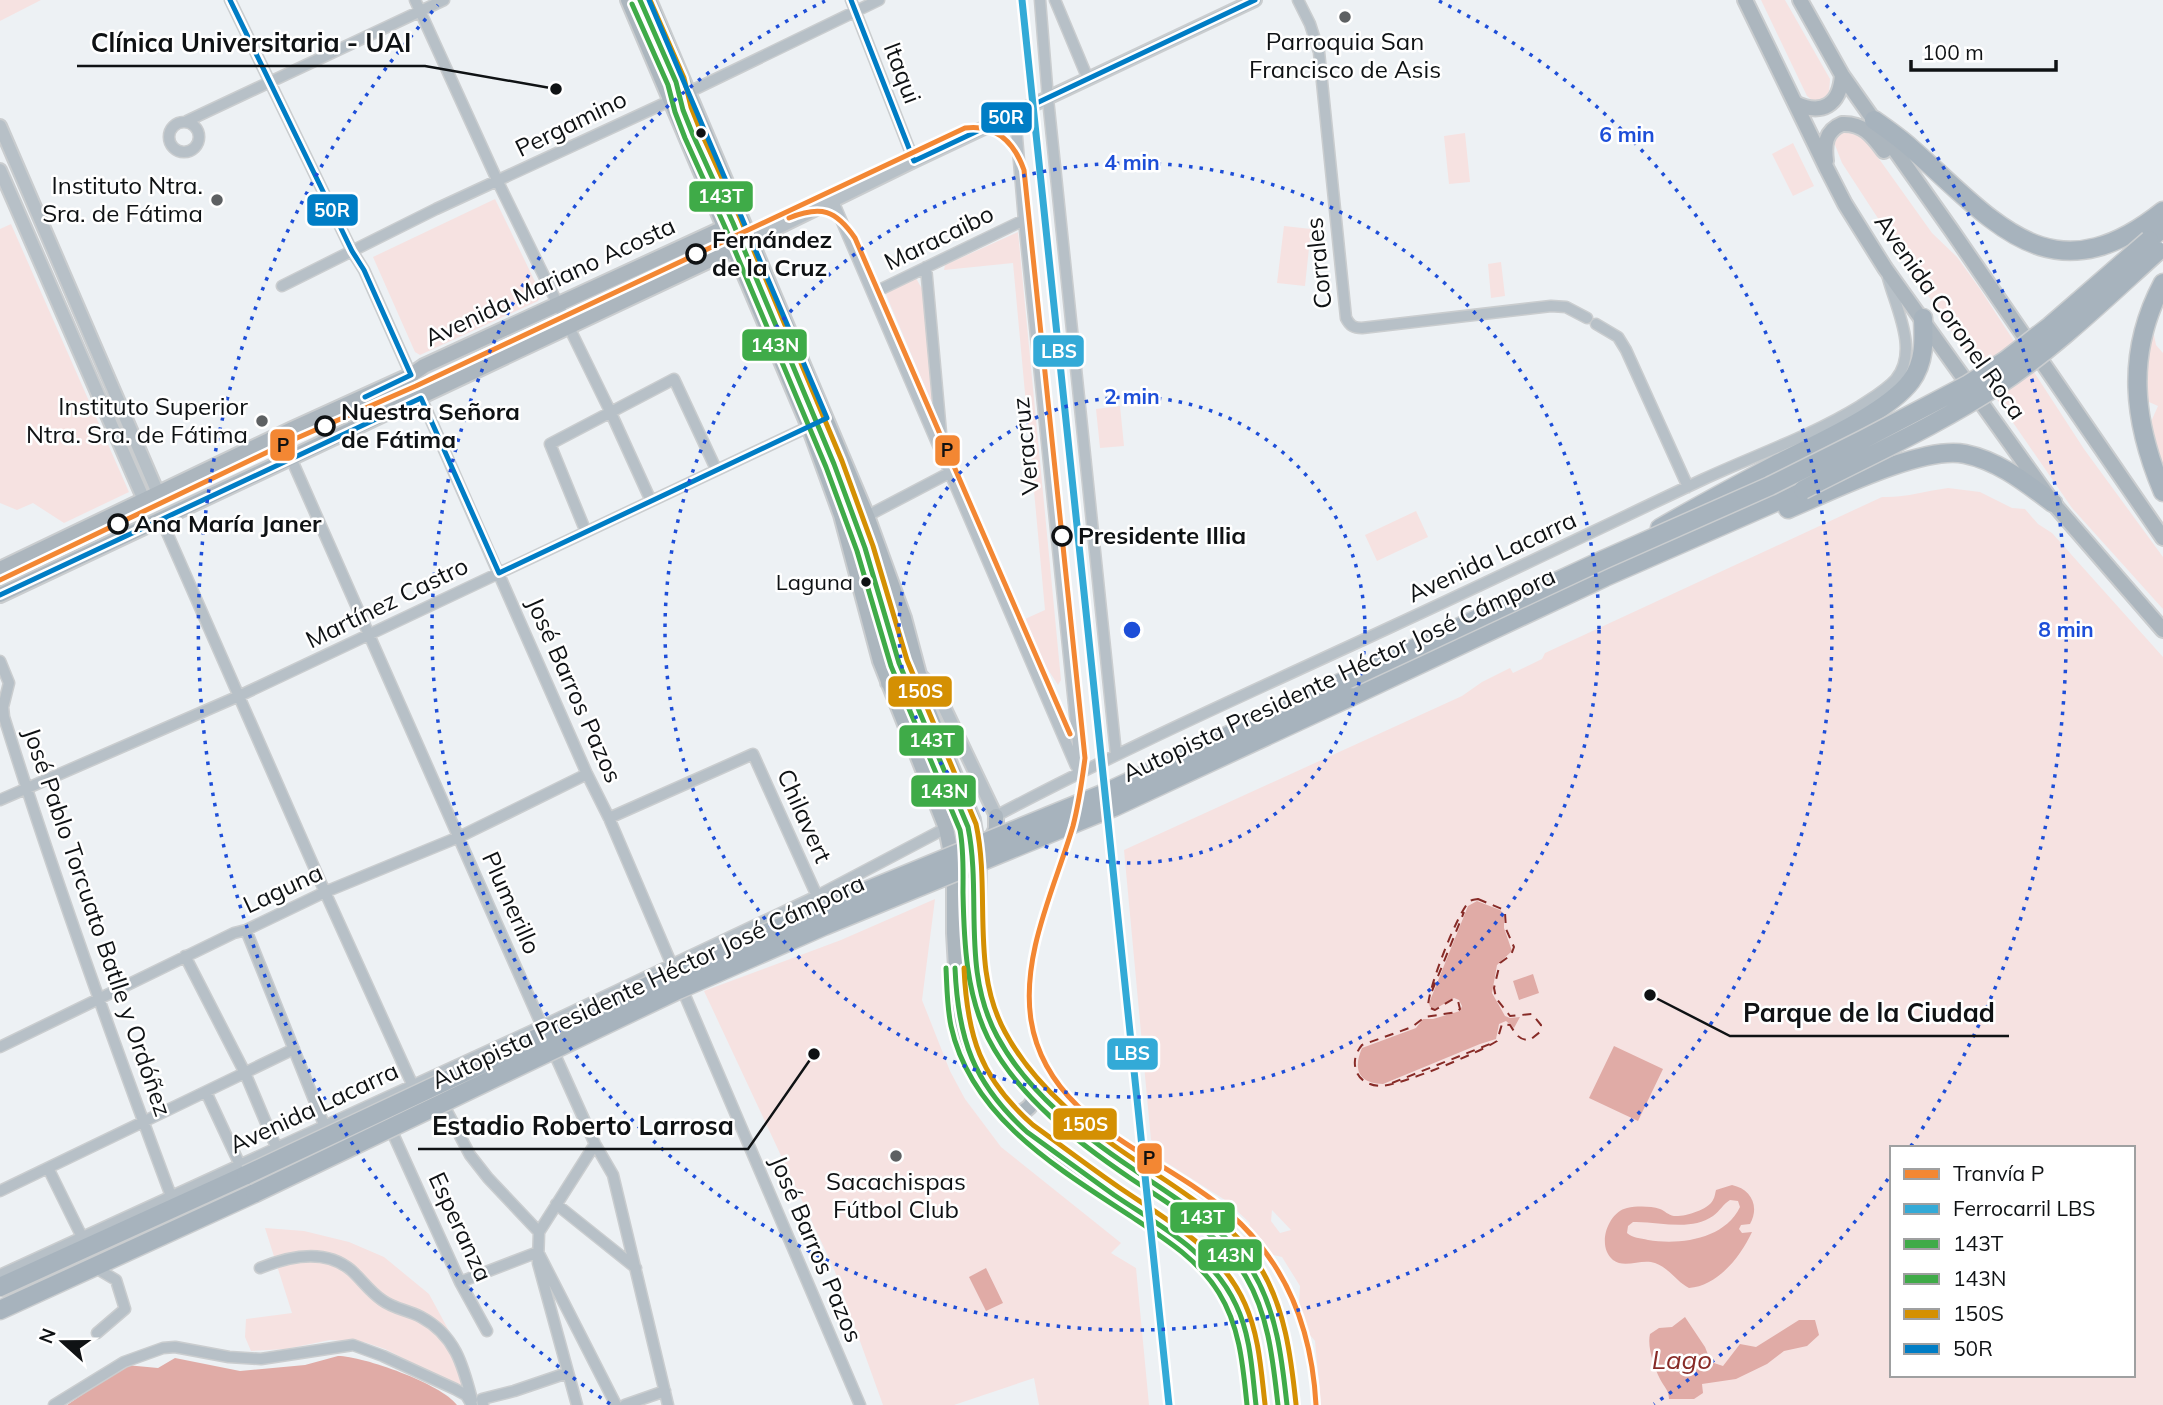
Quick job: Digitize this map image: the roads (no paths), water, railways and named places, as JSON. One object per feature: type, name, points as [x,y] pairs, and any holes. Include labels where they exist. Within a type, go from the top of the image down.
[{"type":"highway","points":[[1874,120],[1911,148],[1987,217],[2017,237],[2037,246],[2080,250],[2103,246],[2146,225],[2163,211]]},
{"type":"highway","name":"Autopista Presidente Héctor José Cámpora","points":[[0,1287],[243,1170],[682,970],[817,911],[1105,793],[1604,569],[1803,490],[1972,402],[2058,341],[2157,246],[2163,228]]},
{"type":"highway","points":[[2163,283],[2143,333],[2137,385],[2138,415],[2144,444],[2163,492]]},
{"type":"highway","points":[[1604,569],[1727,490],[1854,424],[1897,396],[1911,381],[1920,362],[1924,344],[1923,318]]},
{"type":"highway","points":[[1604,569],[1665,559],[1873,474],[1927,455],[1962,453],[1983,459],[2002,468],[2053,503]]},
{"type":"highway","name":"Autopista Presidente Héctor José Cámpora","points":[[0,1310],[255,1193],[678,990],[824,926],[1114,807],[1604,569]]},
{"type":"main road","points":[[628,0],[808,427],[841,515],[874,643],[946,828],[954,869],[955,955],[960,1026],[977,1069],[1006,1113],[1027,1132],[1168,1229],[1213,1270],[1236,1306],[1249,1347],[1256,1405]]},
{"type":"main road","points":[[649,0],[867,516],[904,618],[935,731],[973,820],[979,856],[977,955],[980,986],[997,1036],[1034,1084],[1067,1119],[1114,1157],[1224,1236],[1252,1271],[1269,1306],[1276,1329],[1287,1405]]},
{"type":"main road","name":"Avenida Coronel Roca","points":[[1745,0],[1845,204],[1885,268],[2053,503],[2163,630]]},
{"type":"main road","name":"Avenida Coronel Roca","points":[[1800,0],[1842,75],[2163,538]]},
{"type":"main road","points":[[1795,103],[1809,109],[1824,107],[1836,98],[1842,75]]},
{"type":"main road","points":[[1827,169],[1825,148],[1828,134],[1842,124],[1858,125],[1876,140],[1934,220],[1952,230]]},
{"type":"main road","name":"Avenida Mariano Acosta","points":[[0,569],[411,375],[424,366],[742,219]]},
{"type":"main road","name":"Avenida Mariano Acosta","points":[[0,595],[751,241]]},
{"type":"main road","points":[[151,497],[160,519]]},
{"type":"main road","points":[[864,601],[875,621],[881,625],[898,624],[904,618]]},
{"type":"main road","points":[[888,683],[888,675],[899,663],[911,663],[917,670]]},
{"type":"main road","points":[[979,856],[996,829],[996,816]]},
{"type":"main road","points":[[1006,1113],[1019,1113],[1030,1106],[1035,1097],[1034,1084]]},
{"type":"street","name":"José Barros Pazos","points":[[230,0],[352,251],[364,270],[587,774],[609,818],[860,1405]]},
{"type":"street","points":[[415,0],[498,182],[611,412],[651,501]]},
{"type":"street","points":[[187,121],[444,0]]},
{"type":"street","name":"Itaqui","points":[[851,0],[914,161]]},
{"type":"street","name":"Pergamino","points":[[282,286],[436,209],[689,92],[878,0]]},
{"type":"street","points":[[1040,0],[1116,754]]},
{"type":"street","points":[[1055,0],[1088,79]]},
{"type":"street","name":"Avenida Mariano Acosta","points":[[751,241],[1255,0]]},
{"type":"street","name":"Corrales","points":[[1298,0],[1313,31],[1319,52],[1337,239],[1346,318],[1349,324],[1354,328],[1362,328],[1558,306],[1592,321],[1618,337],[1626,350],[1688,487]]},
{"type":"street","name":"Veracruz","points":[[1015,114],[1079,772]]},
{"type":"street","points":[[0,126],[109,379],[151,497]]},
{"type":"street","points":[[0,170],[93,385],[151,497]]},
{"type":"street","points":[[15,205],[31,199]]},
{"type":"street","points":[[833,201],[1079,772]]},
{"type":"street","name":"Maracaibo","points":[[873,293],[1024,220]]},
{"type":"street","points":[[926,267],[942,452]]},
{"type":"street","name":"Avenida Lacarra","points":[[996,816],[1116,754],[1688,487],[1825,426],[1872,398],[1895,379],[1902,369],[1906,343],[1885,268]]},
{"type":"street","points":[[93,385],[109,379]]},
{"type":"street","points":[[586,532],[550,444],[674,379],[716,469]]},
{"type":"street","name":"Martínez Castro","points":[[0,800],[369,636],[827,418]]},
{"type":"street","points":[[265,443],[276,447],[291,459]]},
{"type":"street","name":"Plumerillo","points":[[291,459],[542,1026],[595,1143],[613,1175],[668,1405]]},
{"type":"street","points":[[867,516],[951,472]]},
{"type":"street","points":[[160,519],[413,1086]]},
{"type":"street","name":"José Pablo Torcuato Batlle y Ordóñez","points":[[0,661],[9,683],[3,707],[4,717],[26,788],[98,999],[171,1196]]},
{"type":"street","points":[[917,670],[936,690],[996,816]]},
{"type":"street","name":"Chilavert","points":[[609,818],[753,754],[817,896]]},
{"type":"street","name":"Laguna","points":[[0,1047],[233,933],[246,930],[325,892],[459,837],[587,774]]},
{"type":"street","name":"Avenida Lacarra","points":[[0,1275],[171,1196],[243,1170],[277,1149],[817,896],[946,828]]},
{"type":"street","points":[[246,930],[325,1127]]},
{"type":"street","points":[[186,956],[246,1073],[277,1149]]},
{"type":"street","points":[[0,1191],[294,1049]]},
{"type":"street","points":[[429,1078],[470,1155],[539,1232]]},
{"type":"street","points":[[206,1092],[243,1170]]},
{"type":"street","name":"Esperanza","points":[[378,1102],[460,1282],[487,1331]]},
{"type":"street","points":[[577,1405],[538,1263],[539,1232],[595,1143]]},
{"type":"street","points":[[48,1168],[82,1237]]},
{"type":"street","points":[[556,1205],[636,1269]]},
{"type":"street","points":[[460,1282],[538,1252]]},
{"type":"street","points":[[538,1252],[616,1405]]},
{"type":"street","points":[[260,1269],[306,1255],[329,1258],[350,1269],[381,1299],[421,1317],[448,1337],[477,1402]]},
{"type":"street","points":[[93,1267],[116,1280],[125,1309],[97,1333]]},
{"type":"street","points":[[54,1405],[124,1362],[152,1351],[175,1348],[261,1359],[353,1345],[455,1388],[477,1402],[567,1373]]},
{"type":"street","points":[[625,1405],[665,1391]]},
{"type":"water","points":[[1477,901],[1504,914],[1504,928],[1512,951],[1497,965],[1492,993],[1505,1016],[1520,1017],[1514,1028],[1506,1021],[1499,1024],[1496,1039],[1383,1084],[1363,1078],[1358,1068],[1362,1048],[1416,1028],[1423,1019],[1433,1019],[1460,1011],[1462,1006],[1459,1000],[1454,998],[1435,1009],[1430,1007],[1429,1003],[1468,906]]},
{"type":"water","points":[[1533,974],[1539,993],[1519,1000],[1513,981]]},
{"type":"water","points":[[1614,1046],[1663,1069],[1638,1121],[1589,1098]]},
{"type":"water","name":"Lago","points":[[1732,1185],[1739,1187],[1749,1194],[1754,1211],[1750,1224],[1741,1225],[1739,1229],[1742,1233],[1752,1232],[1742,1251],[1710,1282],[1689,1288],[1655,1263],[1623,1264],[1613,1260],[1608,1254],[1605,1247],[1606,1230],[1620,1211],[1631,1207],[1648,1207],[1674,1216],[1684,1215],[1710,1204],[1716,1190]],"holes":[[[1730,1200],[1738,1201],[1740,1207],[1733,1218],[1723,1227],[1700,1238],[1673,1242],[1637,1238],[1627,1233],[1628,1226],[1633,1222],[1694,1224],[1715,1214]]]},
{"type":"water","points":[[986,1268],[1003,1303],[986,1311],[969,1277]]},
{"type":"water","name":"Lago","points":[[1685,1317],[1705,1347],[1711,1362],[1723,1366],[1740,1344],[1756,1347],[1799,1320],[1815,1320],[1819,1335],[1807,1346],[1784,1351],[1767,1364],[1736,1379],[1702,1384],[1703,1393],[1694,1399],[1669,1399],[1652,1357],[1650,1334],[1659,1328],[1672,1327]]},
{"type":"water","points":[[338,1356],[365,1361],[419,1380],[436,1388],[457,1405],[67,1405],[126,1365],[158,1368],[175,1358],[240,1371],[305,1365]]},
{"type":"tram line","name":"P","points":[[0,580],[297,438],[416,386],[965,128],[995,132],[1009,143],[1024,170],[1085,758],[1073,826],[1035,946],[1029,996],[1031,1020],[1041,1055],[1059,1085],[1083,1111],[1110,1133],[1202,1192],[1229,1213],[1266,1254],[1281,1276],[1302,1325],[1309,1351],[1316,1405]]},
{"type":"tram line","name":"P","points":[[789,218],[810,212],[827,213],[841,221],[855,238],[1070,734]]},
{"type":"rail line","name":"LBS","points":[[1022,0],[1169,1405]]},
{"type":"place","name":"Parroquia San Francisco de Asis","points":[[1345,17]]},
{"type":"place","name":"Clínica Universitaria - UAI","points":[[556,89]]},
{"type":"place","name":"Instituto Ntra. Sra. de Fátima","points":[[217,200]]},
{"type":"place","name":"Fernández de la Cruz","points":[[696,254]]},
{"type":"place","name":"Instituto Superior Ntra. Sra. de Fátima","points":[[262,421]]},
{"type":"place","name":"Nuestra Señora de Fátima","points":[[325,426]]},
{"type":"place","name":"Ana María Janer","points":[[118,524]]},
{"type":"place","name":"Presidente Illia","points":[[1062,536]]},
{"type":"place","name":"Laguna","points":[[866,582]]},
{"type":"place","name":"Parque de la Ciudad","points":[[1650,995]]},
{"type":"place","name":"Estadio Roberto Larrosa","points":[[814,1054]]},
{"type":"place","name":"Sacachispas Fútbol Club","points":[[896,1156]]}]
